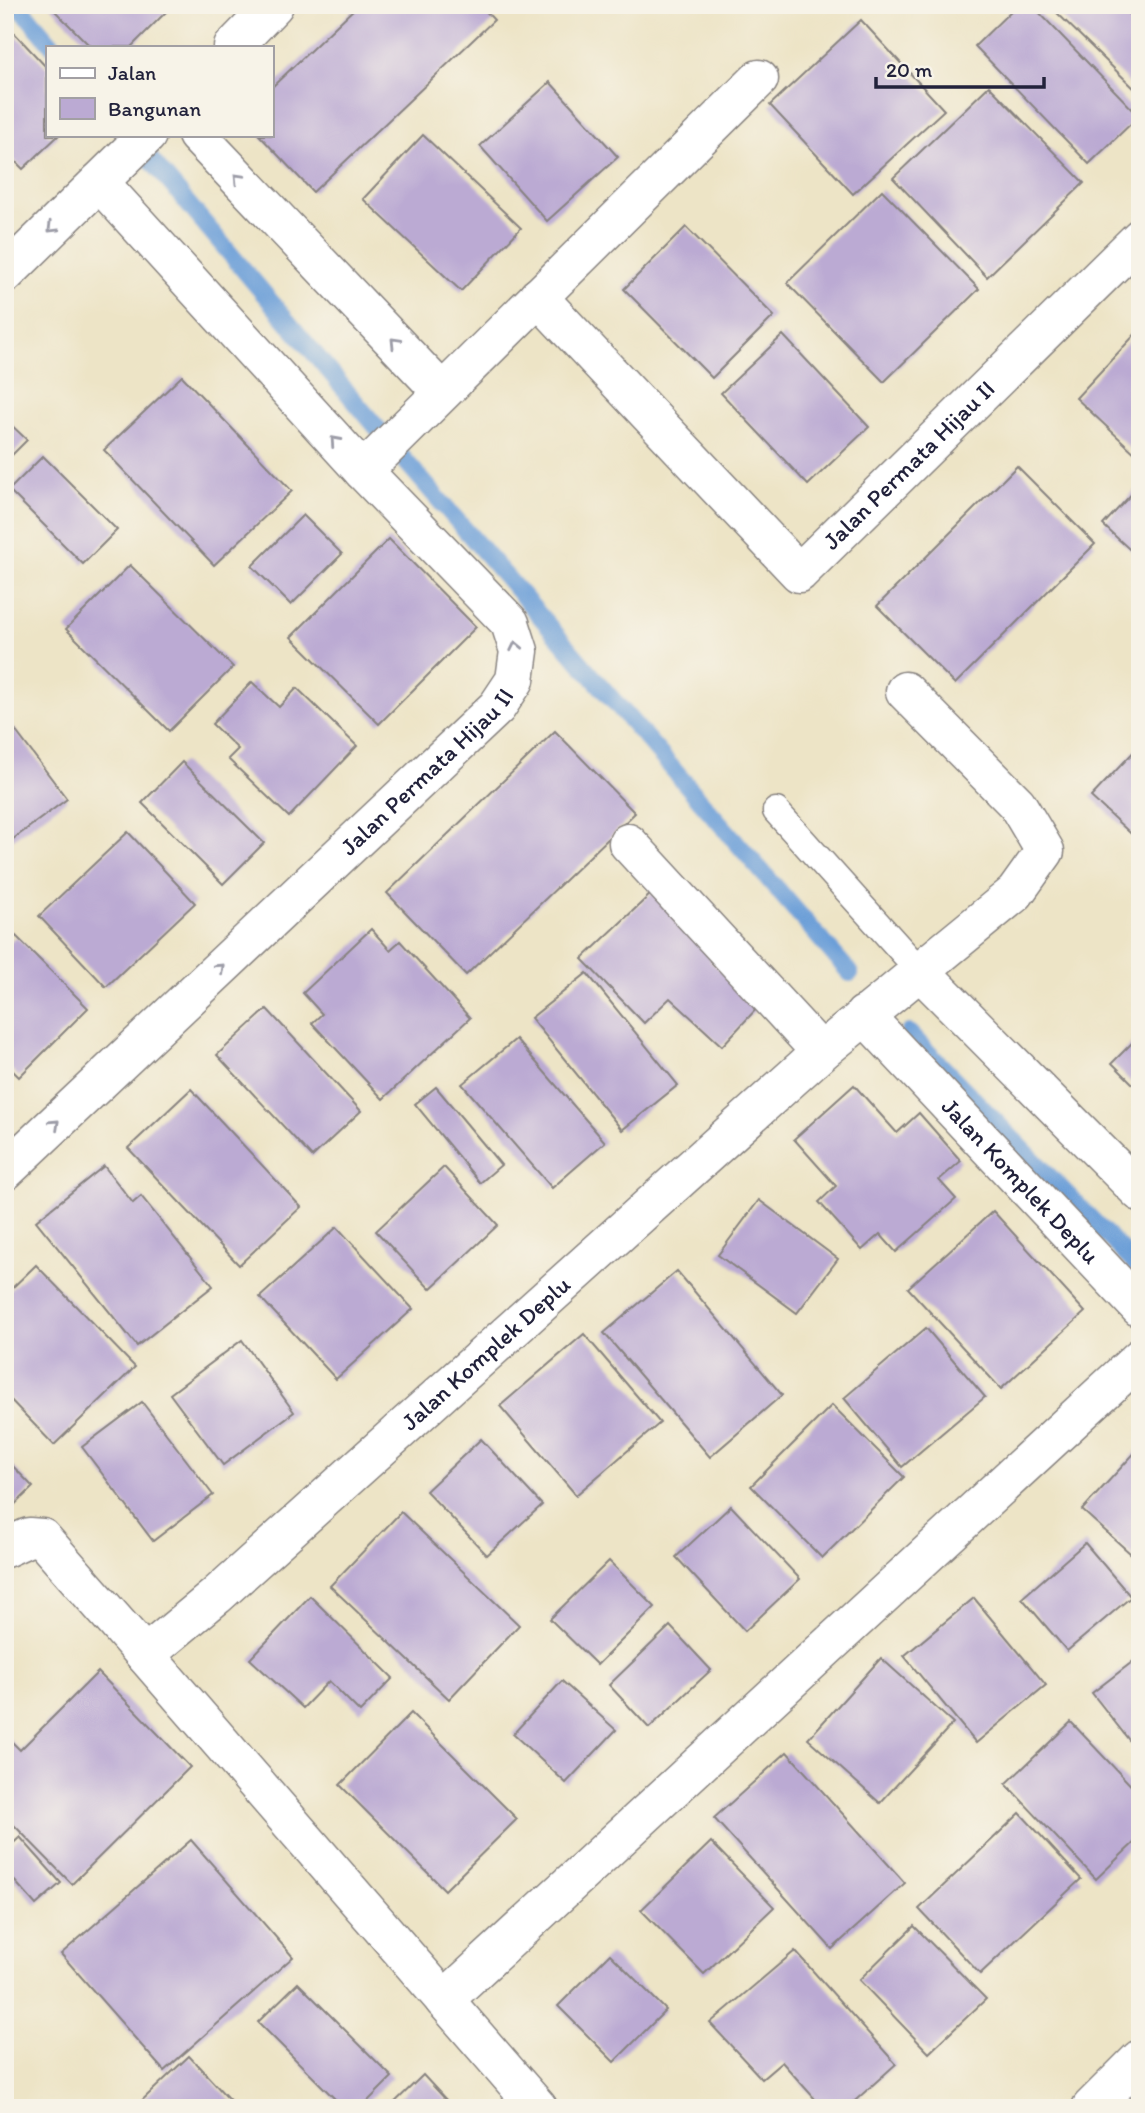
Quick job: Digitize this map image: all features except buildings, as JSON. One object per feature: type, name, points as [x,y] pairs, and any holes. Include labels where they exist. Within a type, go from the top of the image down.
[{"type":"street","points":[[234,46],[274,5]]},
{"type":"street","points":[[363,471],[759,79]]},
{"type":"street","points":[[5,274],[146,136]]},
{"type":"street","points":[[198,136],[442,392]]},
{"type":"street","name":"Jalan Permata Hijau II","points":[[5,1171],[497,707],[515,680],[519,651],[510,623],[363,471],[99,182]]},
{"type":"street","name":"Jalan Permata Hijau II","points":[[538,297],[799,573],[1140,237]]},
{"type":"street","points":[[864,1015],[1015,893],[1045,851],[1017,804],[905,691]]},
{"type":"street","points":[[628,843],[821,1052]]},
{"type":"street","points":[[919,971],[1140,1192]]},
{"type":"street","name":"Jalan Komplek Deplu","points":[[145,1655],[216,1596],[864,1015],[1140,1308]]},
{"type":"street","points":[[444,2000],[1140,1357]]},
{"type":"street","points":[[5,1548],[29,1537],[42,1538],[538,2108]]},
{"type":"street","points":[[1091,2108],[1140,2059]]},
{"type":"lane","points":[[776,811],[919,971]]},
{"type":"waterway","points":[[18,5],[53,46]]},
{"type":"waterway","points":[[134,140],[401,456],[850,973]]},
{"type":"waterway","points":[[909,1033],[1140,1269]]}]
